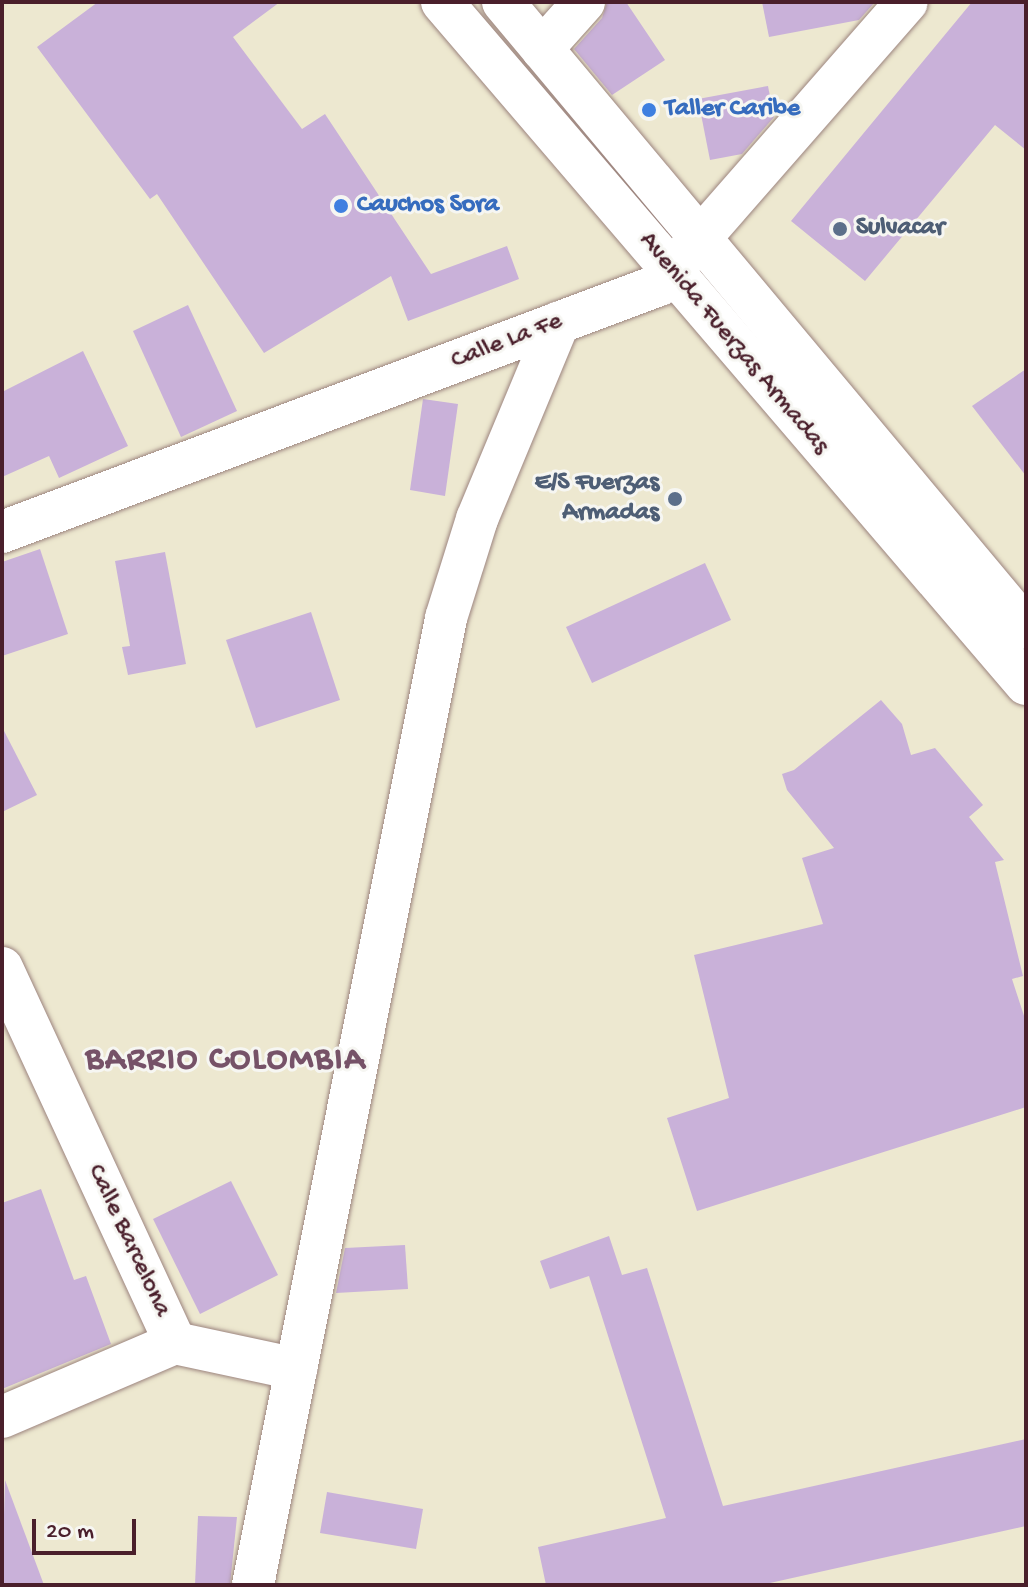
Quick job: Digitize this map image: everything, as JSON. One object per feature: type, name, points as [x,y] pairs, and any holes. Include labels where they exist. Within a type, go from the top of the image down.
[{"type":"street","name":"Avenida Fuerzas Armadas","points":[[442,2],[1026,684]]},
{"type":"street","name":"Avenida Fuerzas Armadas","points":[[503,2],[1026,628]]},
{"type":"street","points":[[542,49],[584,2]]},
{"type":"street","name":"Calle La Fe","points":[[2,532],[659,285],[907,2]]},
{"type":"street","points":[[253,1585],[446,618],[477,519],[559,322]]},
{"type":"street","name":"Calle Barcelona","points":[[2,968],[175,1343],[2,1417]]},
{"type":"street","points":[[175,1343],[296,1369]]},
{"type":"building","points":[[98,2],[280,2],[233,37],[302,129],[325,114],[431,274],[507,246],[519,279],[408,321],[391,276],[264,353],[157,194],[150,199],[37,47]]},
{"type":"building","points":[[607,2],[626,2],[665,60],[612,95],[574,49],[602,18]]},
{"type":"building","points":[[762,2],[875,2],[859,20],[769,37]]},
{"type":"building","points":[[972,2],[1026,2],[1026,150],[995,125],[865,281],[791,221]]},
{"type":"building","points":[[768,86],[774,117],[742,154],[710,160],[698,99]]},
{"type":"building","points":[[188,305],[237,411],[181,437],[133,331]]},
{"type":"building","points":[[83,351],[128,446],[59,478],[49,456],[2,477],[2,392]]},
{"type":"building","points":[[1026,369],[1026,476],[972,406]]},
{"type":"building","points":[[423,399],[458,404],[445,496],[410,490]]},
{"type":"building","points":[[40,549],[68,634],[2,656],[2,562]]},
{"type":"building","points":[[165,552],[186,664],[128,675],[122,647],[130,646],[115,561]]},
{"type":"building","points":[[705,563],[731,620],[592,683],[566,627]]},
{"type":"building","points":[[311,612],[340,700],[256,728],[226,640]]},
{"type":"building","points":[[881,700],[902,724],[911,755],[935,748],[983,805],[969,817],[1004,860],[995,862],[1023,976],[1012,979],[1026,1022],[1026,1107],[697,1211],[667,1118],[729,1098],[694,955],[823,924],[802,858],[834,848],[787,790],[782,774],[794,770]]},
{"type":"building","points":[[2,727],[37,795],[2,812]]},
{"type":"building","points":[[231,1181],[278,1275],[200,1314],[153,1219]]},
{"type":"building","points":[[41,1189],[74,1280],[86,1276],[111,1344],[2,1389],[2,1203]]},
{"type":"building","points":[[609,1236],[622,1275],[647,1268],[723,1506],[1026,1439],[1026,1526],[761,1585],[546,1585],[538,1547],[666,1518],[589,1276],[550,1289],[540,1261]]},
{"type":"building","points":[[405,1245],[408,1289],[336,1293],[345,1248]]},
{"type":"building","points":[[5,1480],[44,1585],[2,1585]]},
{"type":"building","points":[[327,1492],[423,1509],[416,1549],[320,1533]]},
{"type":"building","points":[[198,1516],[237,1517],[230,1585],[195,1585]]},
{"type":"place","name":"Taller Caribe","points":[[649,110]]},
{"type":"place","name":"Cauchos Sora","points":[[341,206]]},
{"type":"place","name":"Sulvacar","points":[[840,229]]},
{"type":"place","name":"E/S Fuerzas Armadas","points":[[675,499]]},
{"type":"district","name":"BARRIO COLOMBIA","points":[[226,1062]]}]
